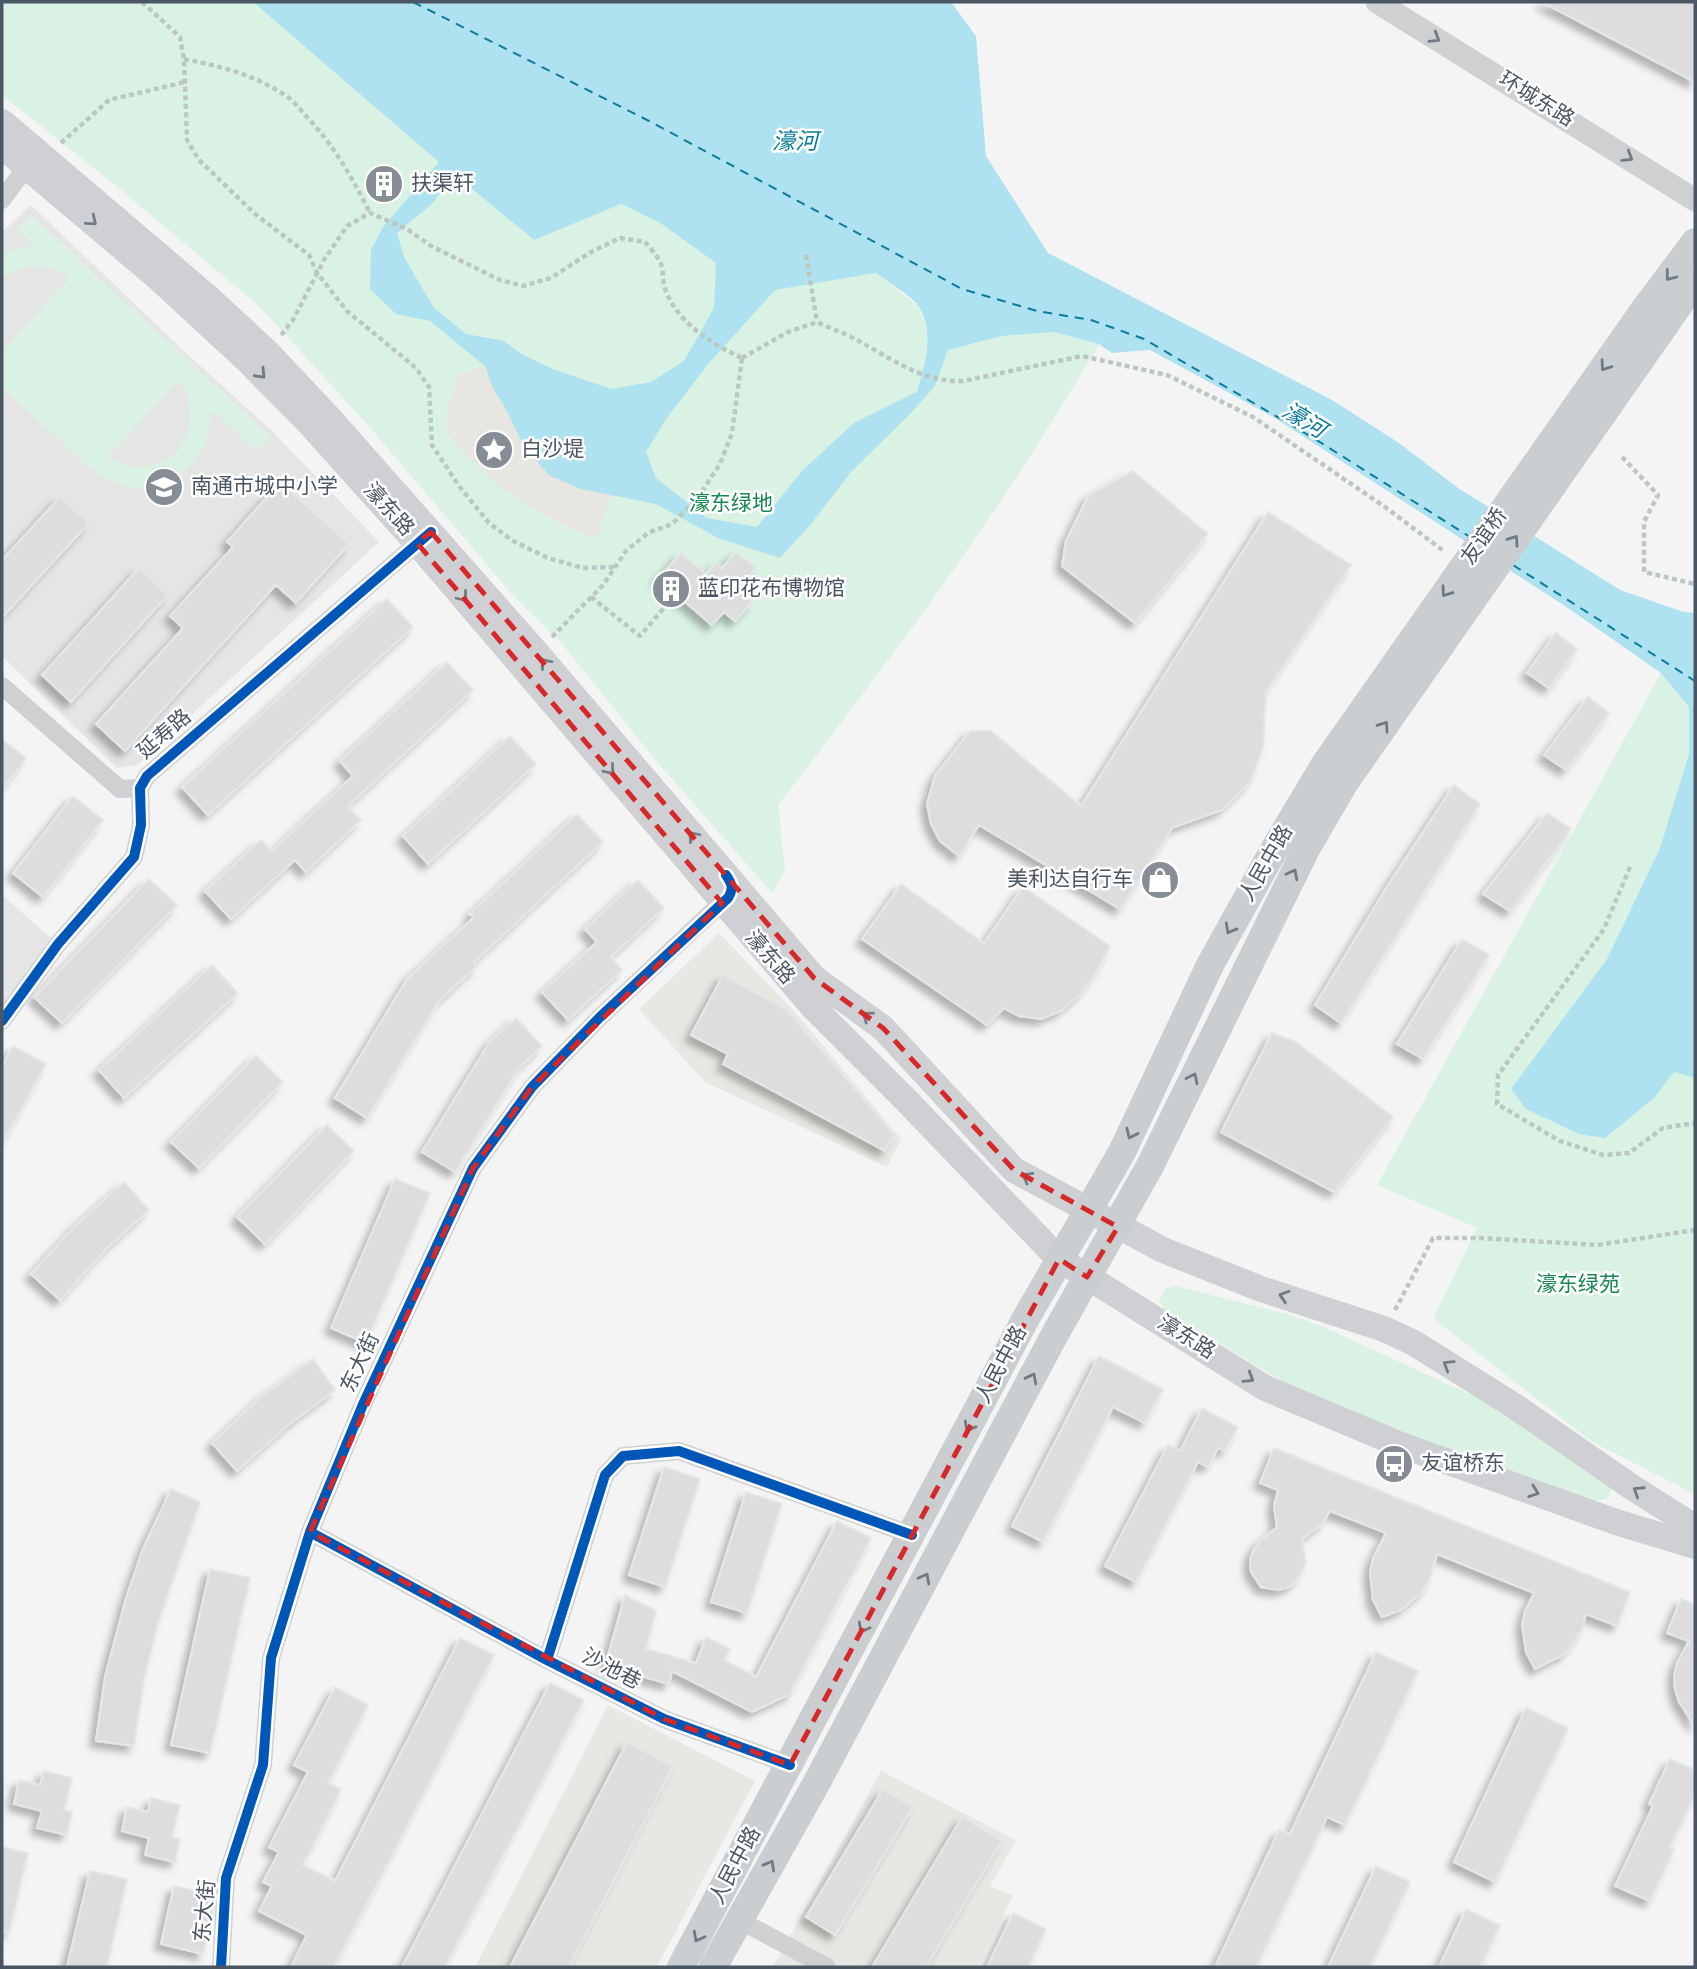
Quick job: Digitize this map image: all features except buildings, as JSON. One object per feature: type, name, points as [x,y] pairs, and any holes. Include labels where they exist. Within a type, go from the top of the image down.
[{"type":"main road","name":"濠东路","points":[[2,122],[36,162],[248,361],[536,652],[814,978],[883,1028],[1014,1170],[1163,1250],[1261,1289],[1384,1329],[1414,1343],[1695,1527]]},
{"type":"main road","name":"濠东路","points":[[2,146],[36,162],[172,266],[267,352],[331,420],[722,903],[812,1006],[1059,1259],[1265,1388],[1401,1445],[1619,1523],[1695,1546]]},
{"type":"main road","points":[[1653,319],[1695,242]]},
{"type":"main road","points":[[1653,319],[1695,282]]},
{"type":"main road","name":"友谊桥","points":[[1335,773],[1653,319]]},
{"type":"main road","name":"人民中路","points":[[681,1967],[1059,1259],[1122,1152],[1210,965],[1276,846],[1335,773]]},
{"type":"main road","name":"人民中路","points":[[713,1967],[816,1784],[1087,1277],[1118,1227],[1150,1166],[1306,849],[1335,773]]},
{"type":"street","name":"环城东路","points":[[1377,2],[1695,200]]},
{"type":"street","points":[[2,200],[36,162]]},
{"type":"street","name":"延寿路","points":[[2,1021],[58,944],[134,857],[141,825],[140,789],[146,776],[424,537]]},
{"type":"street","points":[[2,686],[120,789],[140,789]]},
{"type":"street","points":[[722,903],[732,891],[732,885],[726,875]]},
{"type":"street","name":"东大街","points":[[221,1967],[226,1878],[263,1765],[271,1658],[310,1532],[364,1402],[473,1168],[532,1087],[600,1017],[722,903]]},
{"type":"street","points":[[547,1660],[605,1475],[623,1456],[679,1451],[912,1535]]},
{"type":"street","name":"沙池巷","points":[[310,1532],[547,1660],[664,1719],[790,1765]]},
{"type":"street","points":[[739,1920],[827,1967]]},
{"type":"path","points":[[142,2],[180,37],[184,59],[187,140],[199,160],[255,214],[309,256],[317,273],[347,311],[416,368],[429,387],[432,444],[459,486],[489,523],[513,541],[548,558],[583,568],[615,567]]},
{"type":"path","points":[[184,59],[218,66],[255,79],[287,97],[323,134],[350,173],[370,213],[407,229],[431,246],[500,280],[523,286],[551,278],[591,252],[620,238],[645,242],[661,263],[664,289],[676,312],[723,350],[742,358]]},
{"type":"path","points":[[36,162],[109,100],[185,82]]},
{"type":"path","points":[[267,352],[293,320],[317,273],[347,226],[370,213]]},
{"type":"path","points":[[806,255],[817,322]]},
{"type":"path","points":[[742,358],[788,332],[817,322],[913,370],[944,382],[963,381],[1082,356],[1167,375],[1253,417],[1364,492],[1446,552]]},
{"type":"path","points":[[536,652],[591,597],[626,551],[648,533],[673,524],[692,504],[720,464],[732,433],[742,358]]},
{"type":"path","points":[[1622,457],[1658,495],[1643,522],[1644,572],[1695,583]]},
{"type":"path","points":[[591,597],[640,636],[674,596]]},
{"type":"path","points":[[1630,867],[1604,929],[1497,1075],[1497,1104],[1560,1141],[1603,1155],[1629,1153],[1663,1128],[1695,1124]]},
{"type":"path","points":[[1384,1329],[1433,1238],[1597,1245],[1695,1230]]},
{"type":"highlighted area","points":[[431,532],[814,978],[883,1028],[1014,1170],[1118,1227],[1087,1277],[1059,1259],[790,1765],[664,1719],[310,1532],[473,1168],[532,1087],[722,903],[417,543]]},
{"type":"shaded area","name":"南通市城中小学","points":[[31,205],[273,432],[379,542],[137,765],[117,768],[2,656],[2,232]]},
{"type":"shaded area","points":[[2,895],[58,944],[2,1021]]},
{"type":"shaded area","points":[[719,933],[796,1013],[901,1139],[887,1167],[705,1082],[639,1009]]},
{"type":"shaded area","points":[[608,1705],[755,1781],[657,1967],[475,1967]]},
{"type":"shaded area","points":[[881,1771],[1016,1840],[990,1886],[1013,1896],[977,1967],[773,1967]]},
{"type":"green space","name":"濠东绿地","points":[[2,2],[253,2],[534,240],[620,204],[660,223],[717,264],[775,290],[876,273],[918,306],[928,331],[971,345],[1002,336],[1054,332],[1099,344],[995,510],[935,596],[778,805],[785,870],[772,893],[653,757],[563,645],[511,593],[366,423],[259,306],[109,180],[2,95]]},
{"type":"green space","points":[[31,215],[271,437],[257,451],[212,410],[207,438],[194,462],[161,485],[127,487],[112,482],[84,462],[2,387],[2,352],[69,278],[53,269],[36,266],[10,273],[2,279],[2,255],[11,250],[34,246],[17,230]],"holes":[[[179,380],[188,400],[190,419],[186,437],[176,452],[163,462],[146,467],[127,466],[107,457]]]},
{"type":"green space","name":"濠东绿苑","points":[[1661,673],[1689,707],[1689,754],[1660,848],[1607,959],[1511,1089],[1527,1109],[1557,1124],[1654,1098],[1674,1072],[1695,1078],[1695,1494],[1592,1442],[1433,1318],[1477,1228],[1377,1185]]},
{"type":"green space","points":[[1175,1286],[1294,1316],[1319,1325],[1500,1408],[1612,1488],[1609,1498],[1596,1501],[1460,1455],[1285,1383],[1165,1310],[1159,1302],[1165,1289]]},
{"type":"sand","name":"白沙堤","points":[[485,366],[524,447],[581,489],[612,494],[596,539],[551,519],[513,496],[479,467],[446,430],[449,405],[459,374]]},
{"type":"water","name":"濠河","points":[[253,2],[951,2],[976,36],[986,156],[1048,253],[1332,400],[1399,443],[1458,488],[1620,590],[1684,612],[1695,613],[1695,1078],[1674,1072],[1654,1098],[1605,1138],[1579,1134],[1526,1109],[1511,1089],[1607,959],[1660,848],[1689,754],[1689,707],[1661,673],[1565,606],[1275,418],[1150,350],[1112,353],[1099,344],[1054,332],[1002,336],[948,350],[935,386],[851,472],[811,524],[780,558],[718,538],[656,504],[581,489],[550,476],[524,447],[493,388],[485,366],[430,321],[396,314],[370,289],[371,250],[383,227],[439,162]],"holes":[[[453,173],[534,240],[621,204],[660,223],[716,263],[714,308],[684,361],[651,382],[611,389],[553,369],[523,355],[504,341],[466,334],[434,308],[404,257],[397,233],[434,202]],[[876,273],[911,298],[924,317],[927,350],[917,392],[855,422],[802,471],[757,527],[707,518],[656,478],[646,452],[666,419],[709,363],[775,290]]]},
{"type":"ferry route","points":[[413,2],[649,121],[962,289],[1037,311],[1091,320],[1144,339],[1315,439],[1470,537]]},
{"type":"ferry route","points":[[1513,565],[1695,681]]},
{"type":"cycle path","points":[[2,1021],[58,944],[134,857],[141,825],[140,788],[147,776],[431,532]]},
{"type":"cycle path","points":[[221,1967],[226,1878],[263,1765],[271,1658],[310,1532],[364,1402],[473,1168],[532,1087],[600,1017],[728,898],[731,886],[726,875]]},
{"type":"cycle path","points":[[547,1660],[605,1475],[623,1456],[679,1451],[912,1535]]},
{"type":"cycle path","points":[[310,1532],[547,1660],[664,1719],[790,1765]]},
{"type":"place","name":"扶渠轩","points":[[384,184]]},
{"type":"place","name":"白沙堤","points":[[494,450]]},
{"type":"place","name":"南通市城中小学","points":[[164,487]]},
{"type":"place","name":"蓝印花布博物馆","points":[[671,589]]},
{"type":"place","name":"美利达自行车","points":[[1160,880]]},
{"type":"place","name":"友谊桥东","points":[[1394,1464]]}]
